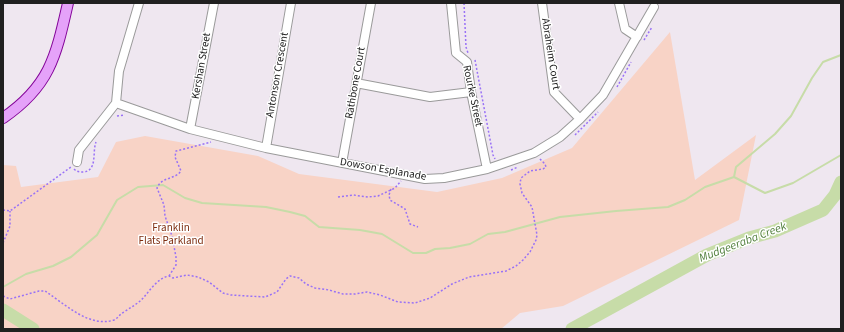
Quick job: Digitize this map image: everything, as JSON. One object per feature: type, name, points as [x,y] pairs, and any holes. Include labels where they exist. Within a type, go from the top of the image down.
[{"type":"main road","points":[[3,118],[31,95],[46,74],[58,45],[68,3]]},
{"type":"street","points":[[74,164],[79,150],[116,102],[120,71],[139,3]]},
{"type":"street","name":"Kershan Street","points":[[190,129],[214,3]]},
{"type":"street","name":"Antonson Crescent","points":[[266,148],[291,3]]},
{"type":"street","name":"Rathbone Court","points":[[342,163],[371,3]]},
{"type":"street","name":"Rourke Street","points":[[451,3],[456,53],[466,62],[487,169]]},
{"type":"street","name":"Abraheim Court","points":[[542,3],[554,92],[580,119]]},
{"type":"street","points":[[619,3],[624,29],[641,39]]},
{"type":"street","name":"Dowson Esplanade","points":[[116,102],[190,129],[266,148],[425,179],[444,178],[487,169],[534,153],[560,137],[603,95],[641,39],[654,7]]},
{"type":"street","points":[[356,83],[430,98],[471,92]]},
{"type":"path","points":[[464,3],[467,50],[472,55]]},
{"type":"path","points":[[641,39],[652,27]]},
{"type":"path","points":[[614,92],[634,57]]},
{"type":"path","points":[[474,58],[477,65],[493,155],[500,165]]},
{"type":"path","points":[[573,136],[590,122],[599,111]]},
{"type":"path","points":[[115,116],[126,115]]},
{"type":"path","points":[[3,210],[10,211],[74,164],[77,172],[88,171],[92,167],[94,161],[93,148],[97,140]]},
{"type":"path","points":[[169,276],[176,265],[176,257],[172,236],[165,216],[164,205],[157,188],[162,181],[177,176],[181,171],[175,157],[176,151],[212,142],[208,140]]},
{"type":"path","points":[[3,296],[10,299],[39,290],[45,292],[81,316],[103,322],[116,319],[122,313],[140,302],[155,284],[165,276],[172,278],[187,275],[198,277],[209,282],[223,293],[231,295],[265,296],[277,292],[286,279],[290,276],[299,278],[306,284],[315,288],[344,294],[367,292],[398,302],[415,303],[430,298],[452,284],[469,277],[506,271],[516,266],[530,252],[537,235],[532,207],[522,193],[520,184],[521,178],[530,171],[543,169],[546,167],[539,158],[544,155]]},
{"type":"path","points":[[508,170],[520,166]]},
{"type":"path","points":[[338,197],[353,195],[378,196],[398,185],[403,180]]},
{"type":"path","points":[[391,189],[389,195],[390,200],[402,207],[407,212],[410,224],[418,227]]},
{"type":"path","points":[[3,244],[10,226],[10,211]]},
{"type":"green space","name":"Franklin Flats Parkland","points":[[670,32],[695,180],[756,135],[739,220],[563,306],[520,313],[501,329],[3,329],[3,165],[16,166],[21,187],[98,177],[116,142],[145,136],[258,156],[299,174],[437,192],[502,178],[572,148]]},
{"type":"waterway","points":[[734,177],[736,167],[775,134],[791,116],[812,78],[823,62],[841,55]]},
{"type":"waterway","points":[[3,287],[26,274],[53,266],[71,257],[97,235],[117,200],[138,187],[163,185],[185,198],[202,203],[266,207],[290,212],[305,216],[319,227],[360,230],[382,234],[413,253],[426,253],[435,249],[470,244],[488,234],[505,232],[560,217],[668,207],[685,200],[705,187],[734,177],[765,193],[793,183],[841,155]]},
{"type":"waterway","name":"Mudgeeraba Creek","points":[[572,329],[707,255],[749,238],[775,231],[823,210],[835,195],[841,182]]},
{"type":"waterway","name":"Mudgeeraba Creek","points":[[3,310],[33,329]]}]
